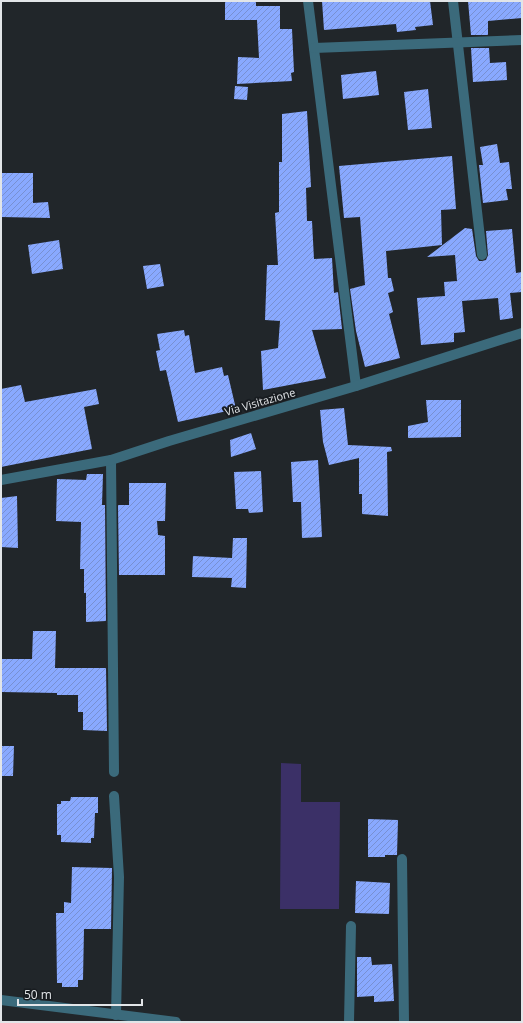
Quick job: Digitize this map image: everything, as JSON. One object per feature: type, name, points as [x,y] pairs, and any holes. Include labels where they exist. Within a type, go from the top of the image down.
[{"type":"street","points":[[308,1],[356,386]]},
{"type":"street","points":[[453,1],[482,255]]},
{"type":"street","points":[[314,48],[522,40]]},
{"type":"street","name":"Via Visitazione","points":[[1,480],[111,460],[169,441],[356,386],[522,333]]},
{"type":"street","points":[[111,460],[114,772]]},
{"type":"street","points":[[114,796],[119,877],[116,1015]]},
{"type":"street","points":[[402,859],[404,1022]]},
{"type":"street","points":[[349,1022],[351,926]]},
{"type":"street","points":[[1,1000],[176,1022]]},
{"type":"shaded area","points":[[281,763],[301,764],[301,802],[340,802],[339,909],[280,909]]},
{"type":"building","points":[[225,1],[256,1],[256,6],[280,6],[280,29],[292,29],[294,72],[291,73],[292,81],[237,84],[238,57],[259,58],[257,20],[225,20]]},
{"type":"building","points":[[322,1],[430,1],[433,25],[415,27],[416,30],[397,32],[396,24],[324,30]]},
{"type":"building","points":[[468,1],[522,1],[522,18],[488,21],[488,35],[471,35]]},
{"type":"building","points":[[471,48],[489,48],[490,63],[506,62],[507,80],[473,82]]},
{"type":"building","points":[[376,71],[379,95],[343,99],[341,75]]},
{"type":"building","points":[[235,86],[248,87],[247,100],[234,99]]},
{"type":"building","points":[[428,89],[432,128],[408,130],[404,92]]},
{"type":"building","points":[[307,111],[311,187],[306,188],[307,221],[312,221],[314,259],[332,258],[334,293],[338,292],[342,329],[312,330],[326,378],[263,390],[261,351],[278,348],[280,321],[265,320],[267,265],[278,265],[275,213],[279,212],[279,162],[282,162],[282,114]]},
{"type":"building","points":[[497,144],[500,163],[509,162],[512,189],[506,189],[508,200],[483,203],[479,165],[483,165],[480,147]]},
{"type":"building","points":[[452,156],[456,209],[441,210],[442,245],[386,251],[388,278],[391,278],[394,291],[388,293],[393,312],[389,314],[400,358],[365,367],[356,331],[350,289],[365,285],[360,217],[344,218],[339,166]]},
{"type":"building","points":[[2,173],[33,173],[33,203],[48,202],[50,218],[1,217]]},
{"type":"building","points":[[465,228],[472,229],[476,256],[479,261],[486,260],[488,255],[486,231],[512,229],[516,273],[522,272],[522,292],[510,293],[513,318],[500,320],[498,298],[462,301],[465,332],[454,333],[454,342],[421,345],[417,298],[445,296],[444,282],[457,281],[455,255],[427,257]]},
{"type":"building","points":[[59,240],[63,269],[32,274],[28,245]]},
{"type":"building","points":[[160,264],[164,286],[147,289],[143,266]]},
{"type":"building","points":[[184,330],[185,336],[189,335],[195,373],[222,367],[224,376],[228,375],[236,409],[178,422],[166,370],[160,371],[156,351],[160,350],[157,334]]},
{"type":"building","points":[[21,385],[25,402],[96,389],[99,404],[84,407],[92,449],[1,467],[1,389]]},
{"type":"building","points":[[426,400],[461,400],[461,437],[408,438],[408,426],[428,422]]},
{"type":"building","points":[[344,408],[348,445],[391,447],[392,451],[387,452],[388,516],[362,514],[362,494],[359,494],[359,458],[329,465],[323,442],[320,410]]},
{"type":"building","points":[[251,433],[256,449],[231,457],[230,440]]},
{"type":"building","points":[[318,460],[322,537],[302,538],[301,502],[293,502],[291,462]]},
{"type":"building","points":[[261,471],[263,512],[249,513],[248,509],[236,509],[234,472]]},
{"type":"building","points":[[87,474],[103,474],[102,505],[105,505],[106,621],[86,622],[84,569],[80,569],[81,522],[56,521],[57,479],[86,480]]},
{"type":"building","points":[[129,483],[166,483],[165,521],[157,521],[158,535],[165,536],[165,575],[119,575],[118,505],[129,505]]},
{"type":"building","points":[[17,496],[18,548],[1,547],[1,498]]},
{"type":"building","points":[[233,538],[247,538],[246,588],[231,587],[232,578],[192,577],[193,556],[232,558]]},
{"type":"building","points":[[33,631],[56,631],[55,668],[106,668],[107,731],[83,730],[83,712],[78,712],[78,695],[1,692],[1,659],[32,659]]},
{"type":"building","points":[[1,746],[14,746],[13,776],[1,776]]},
{"type":"building","points":[[71,797],[98,797],[98,813],[95,813],[94,838],[91,838],[91,843],[61,842],[61,835],[57,835],[57,804],[61,804],[61,801],[70,801]]},
{"type":"building","points":[[368,819],[398,820],[397,855],[368,857]]},
{"type":"building","points":[[72,867],[112,868],[111,929],[84,929],[83,980],[78,980],[78,987],[62,987],[62,983],[57,983],[56,913],[64,913],[64,902],[71,903]]},
{"type":"building","points":[[356,881],[390,883],[389,914],[355,913]]},
{"type":"building","points":[[357,957],[371,957],[372,965],[392,964],[394,1001],[374,1002],[374,996],[357,997]]}]
